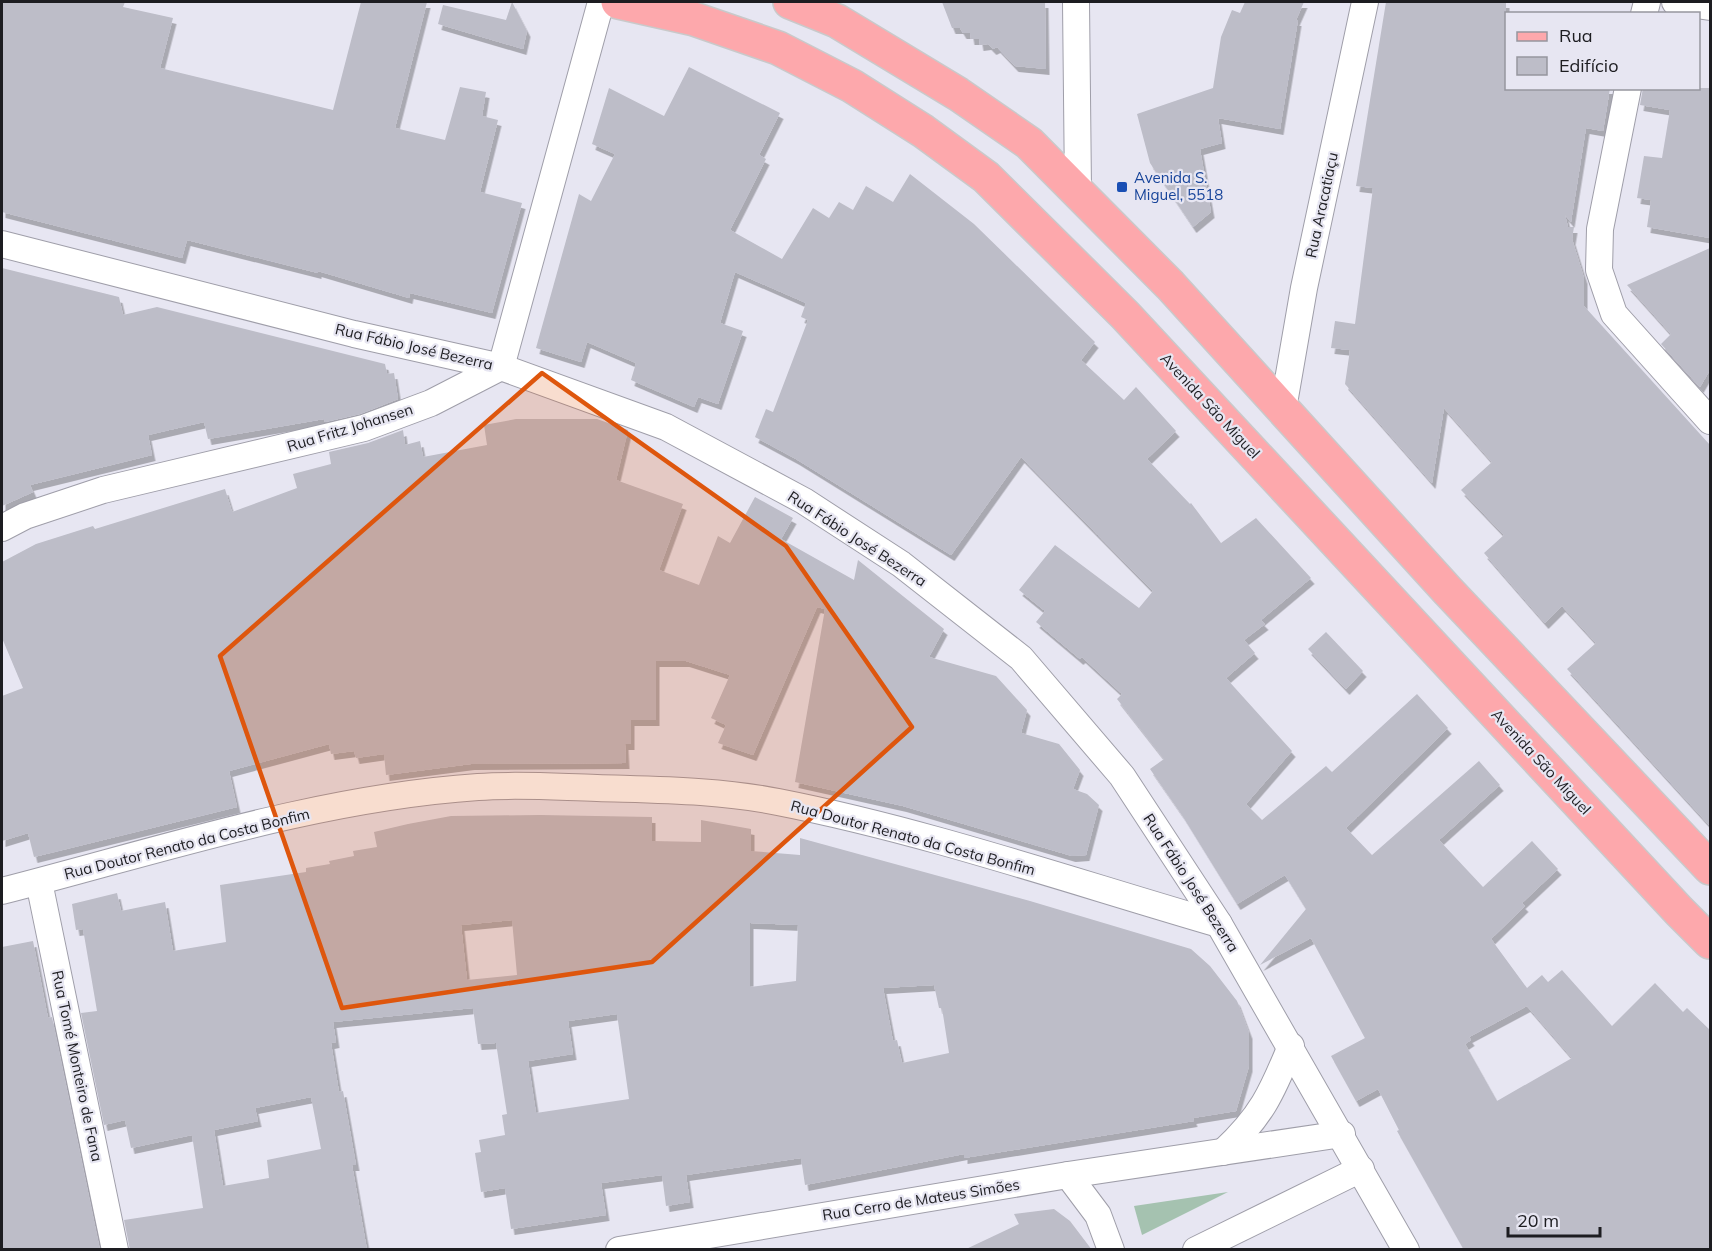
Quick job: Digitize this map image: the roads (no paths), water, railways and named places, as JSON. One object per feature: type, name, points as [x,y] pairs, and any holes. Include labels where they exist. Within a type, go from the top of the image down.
[{"type":"main road","name":"Avenida São Miguel","points":[[618,2],[694,19],[778,48],[861,92],[923,131],[986,177],[1125,315],[1710,942]]},
{"type":"main road","points":[[790,2],[837,21],[958,94],[1029,143],[1170,285],[1447,590],[1710,868]]},
{"type":"street","points":[[501,367],[601,2]]},
{"type":"street","points":[[1076,2],[1078,190]]},
{"type":"street","name":"Rua Aracatiaçu","points":[[1283,409],[1304,288],[1365,2]]},
{"type":"street","points":[[1675,2],[1710,7]]},
{"type":"street","points":[[1628,90],[1600,229],[1599,270],[1614,314],[1710,421]]},
{"type":"street","name":"Rua Fábio José Bezerra","points":[[2,244],[354,334],[501,367],[666,427],[804,501],[901,564],[1021,658],[1122,776],[1219,924],[1342,1134],[1406,1250]]},
{"type":"street","name":"Rua Fritz Johansen","points":[[2,528],[25,516],[103,490],[364,428],[431,403],[501,367]]},
{"type":"street","name":"Rua Doutor Renato da Costa Bonfim","points":[[2,891],[246,826],[362,802],[479,787],[671,790],[777,802],[885,828],[1219,924]]},
{"type":"street","name":"Rua Tomé Monteiro de Fana","points":[[39,882],[115,1250]]},
{"type":"street","points":[[1223,1152],[1250,1127],[1272,1093],[1291,1046]]},
{"type":"street","name":"Rua Cerro de Mateus Simões","points":[[619,1250],[1068,1176],[1342,1134]]},
{"type":"street","points":[[1196,1250],[1361,1169]]},
{"type":"street","points":[[1068,1176],[1098,1215],[1111,1250]]},
{"type":"place","name":"Avenida S. Miguel, 5518","points":[[1122,187]]}]
